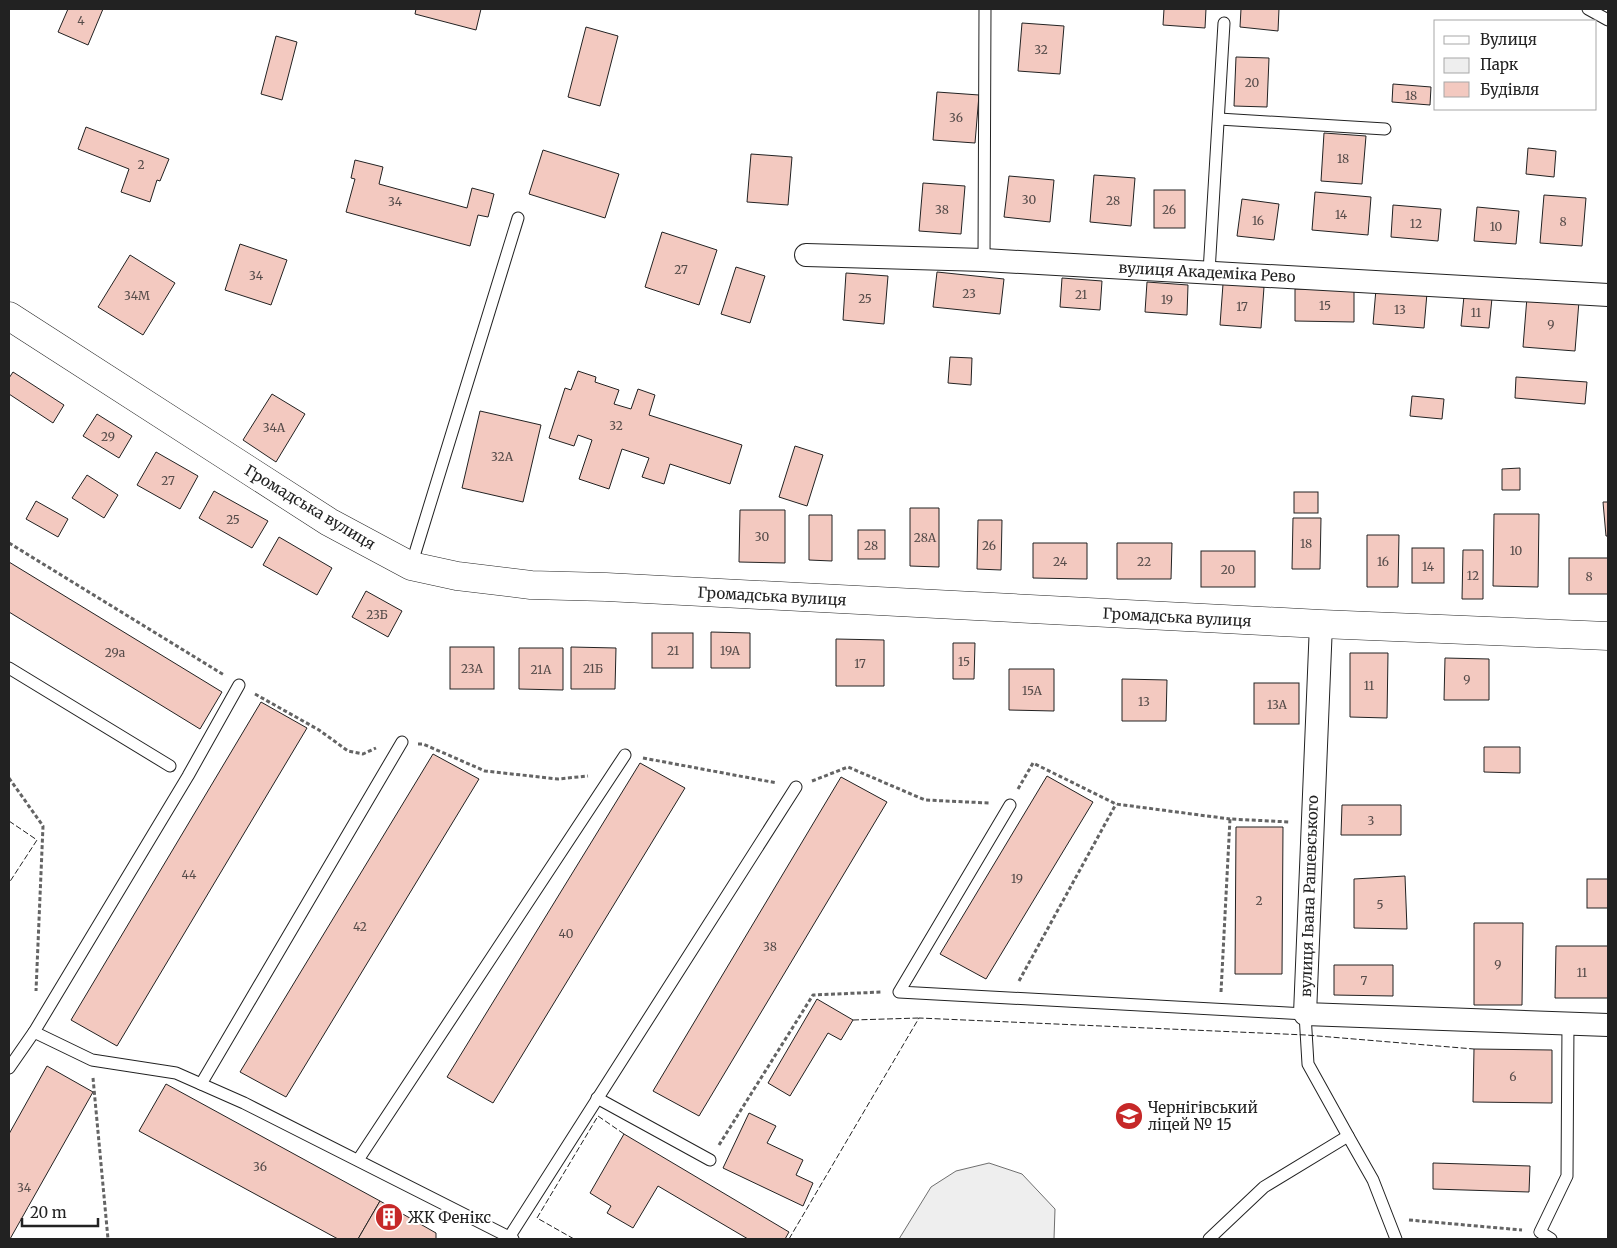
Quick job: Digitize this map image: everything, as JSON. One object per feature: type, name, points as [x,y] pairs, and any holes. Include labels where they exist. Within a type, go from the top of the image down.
[{"type":"street","name":"вулиця Академіка Рево","points":[[806,255],[984,260],[1608,295]]},
{"type":"street","name":"Громадська вулиця","points":[[9,316],[329,522],[411,566],[457,576],[531,585],[1321,624],[1608,636]]},
{"type":"street","name":"вулиця Івана Рашевського","points":[[1321,624],[1304,1014],[1608,1025]]},
{"type":"lane","points":[[984,260],[985,9]]},
{"type":"lane","points":[[1588,9],[1608,20]]},
{"type":"lane","points":[[1210,272],[1224,23]]},
{"type":"lane","points":[[1218,119],[1385,129]]},
{"type":"lane","points":[[411,566],[518,218]]},
{"type":"lane","points":[[9,668],[170,766]]},
{"type":"lane","points":[[9,1068],[34,1032],[188,776],[239,685]]},
{"type":"lane","points":[[201,1084],[402,742]]},
{"type":"lane","points":[[358,1160],[625,755]]},
{"type":"lane","points":[[34,1032],[92,1060],[176,1073],[244,1103],[510,1238],[597,1098],[796,787]]},
{"type":"lane","points":[[1010,804],[899,992],[1304,1014],[1308,1064],[1373,1180],[1396,1239]]},
{"type":"lane","points":[[1551,1239],[1540,1232],[1567,1176],[1568,1024]]},
{"type":"lane","points":[[597,1098],[710,1160]]},
{"type":"lane","points":[[1209,1239],[1264,1187],[1348,1136]]},
{"type":"path","points":[[9,542],[239,685],[319,730],[348,751],[363,754],[390,741],[423,744],[485,771],[558,779],[614,773]]},
{"type":"path","points":[[625,755],[796,787],[848,768],[925,800],[1010,804],[1032,763],[1116,804],[1230,819],[1312,823]]},
{"type":"path","points":[[9,778],[44,826],[34,1032]]},
{"type":"path","points":[[1009,999],[1116,804]]},
{"type":"path","points":[[1220,1010],[1230,819]]},
{"type":"path","points":[[710,1160],[813,994],[899,992]]},
{"type":"path","points":[[92,1060],[108,1239]]},
{"type":"path","points":[[1388,1218],[1540,1232]]},
{"type":"green space","points":[[989,1163],[1022,1174],[1055,1209],[1054,1239],[899,1239],[931,1187],[956,1171]]},
{"type":"building","points":[[68,9],[103,9],[88,45],[58,32]]},
{"type":"building","points":[[416,9],[481,9],[476,30],[415,14]]},
{"type":"building","points":[[1164,9],[1206,9],[1205,28],[1163,25]]},
{"type":"building","points":[[1241,9],[1279,9],[1278,31],[1240,27]]},
{"type":"building","points":[[1022,23],[1064,26],[1060,74],[1018,71]]},
{"type":"building","points":[[586,27],[618,36],[600,106],[568,97]]},
{"type":"building","points":[[276,36],[297,42],[282,100],[261,94]]},
{"type":"building","points":[[1236,57],[1269,58],[1267,107],[1234,106]]},
{"type":"building","points":[[1393,84],[1431,87],[1430,105],[1392,102]]},
{"type":"building","points":[[937,92],[979,95],[975,143],[933,140]]},
{"type":"building","points":[[86,127],[169,159],[160,181],[157,180],[150,202],[121,192],[129,169],[78,149]]},
{"type":"building","points":[[1324,133],[1366,136],[1362,184],[1321,181]]},
{"type":"building","points":[[1528,148],[1556,151],[1554,177],[1526,174]]},
{"type":"building","points":[[543,150],[619,174],[605,218],[529,194]]},
{"type":"building","points":[[751,154],[792,157],[788,205],[747,202]]},
{"type":"building","points":[[355,160],[383,167],[379,184],[467,208],[472,188],[494,194],[488,217],[478,215],[470,246],[346,212],[355,179],[351,178]]},
{"type":"building","points":[[1094,175],[1135,178],[1131,226],[1090,222]]},
{"type":"building","points":[[1009,176],[1054,180],[1050,222],[1004,217]]},
{"type":"building","points":[[923,183],[965,186],[961,234],[919,231]]},
{"type":"building","points":[[1154,190],[1185,190],[1185,228],[1154,228]]},
{"type":"building","points":[[1315,192],[1371,197],[1368,235],[1312,230]]},
{"type":"building","points":[[1544,195],[1586,198],[1582,246],[1540,243]]},
{"type":"building","points":[[1242,199],[1279,204],[1274,240],[1237,236]]},
{"type":"building","points":[[1393,205],[1441,209],[1438,241],[1391,237]]},
{"type":"building","points":[[1477,207],[1519,211],[1516,244],[1474,241]]},
{"type":"building","points":[[662,232],[717,250],[699,305],[645,287]]},
{"type":"building","points":[[240,244],[287,260],[271,305],[225,290]]},
{"type":"building","points":[[130,255],[175,283],[143,335],[98,307]]},
{"type":"building","points":[[736,267],[765,276],[750,323],[721,314]]},
{"type":"building","points":[[937,272],[1004,279],[1000,314],[933,307]]},
{"type":"building","points":[[846,273],[888,276],[884,324],[843,320]]},
{"type":"building","points":[[1062,278],[1102,281],[1100,310],[1060,307]]},
{"type":"building","points":[[1147,282],[1188,285],[1187,315],[1145,312]]},
{"type":"building","points":[[1223,284],[1264,287],[1261,328],[1220,325]]},
{"type":"building","points":[[1295,289],[1354,289],[1354,322],[1295,321]]},
{"type":"building","points":[[1376,289],[1427,293],[1424,328],[1373,324]]},
{"type":"building","points":[[1464,296],[1492,298],[1489,328],[1461,326]]},
{"type":"building","points":[[1527,297],[1579,301],[1575,351],[1523,347]]},
{"type":"building","points":[[950,357],[972,358],[971,385],[948,383]]},
{"type":"building","points":[[578,371],[596,377],[595,382],[619,390],[614,404],[631,409],[638,389],[655,395],[649,415],[742,445],[730,484],[670,464],[664,484],[642,477],[649,458],[622,449],[609,489],[579,479],[592,440],[578,435],[574,446],[549,438],[565,388],[571,390]]},
{"type":"building","points":[[13,372],[64,405],[53,423],[9,394],[9,378]]},
{"type":"building","points":[[1516,377],[1587,382],[1585,404],[1515,398]]},
{"type":"building","points":[[272,394],[305,414],[276,462],[243,440]]},
{"type":"building","points":[[1412,396],[1444,399],[1442,419],[1410,416]]},
{"type":"building","points":[[480,411],[541,425],[523,502],[462,488]]},
{"type":"building","points":[[97,414],[132,436],[119,458],[83,436]]},
{"type":"building","points":[[795,446],[823,455],[807,506],[779,497]]},
{"type":"building","points":[[156,452],[198,476],[180,509],[137,485]]},
{"type":"building","points":[[1520,468],[1520,490],[1502,490],[1502,469]]},
{"type":"building","points":[[87,475],[118,495],[104,518],[72,498]]},
{"type":"building","points":[[214,491],[268,521],[252,548],[199,518]]},
{"type":"building","points":[[1294,492],[1318,492],[1318,513],[1294,513]]},
{"type":"building","points":[[36,501],[68,519],[58,537],[26,519]]},
{"type":"building","points":[[1603,502],[1608,502],[1608,536],[1606,536]]},
{"type":"building","points":[[910,508],[939,508],[939,567],[910,566]]},
{"type":"building","points":[[740,510],[785,510],[785,563],[739,562]]},
{"type":"building","points":[[1494,514],[1539,514],[1538,587],[1493,586]]},
{"type":"building","points":[[809,515],[832,515],[832,561],[809,560]]},
{"type":"building","points":[[1293,518],[1321,518],[1320,569],[1292,569]]},
{"type":"building","points":[[978,520],[1002,520],[1001,570],[977,569]]},
{"type":"building","points":[[858,530],[885,530],[885,559],[858,559]]},
{"type":"building","points":[[1367,535],[1399,535],[1398,587],[1367,587]]},
{"type":"building","points":[[279,537],[332,568],[317,595],[263,565]]},
{"type":"building","points":[[1033,543],[1087,543],[1087,579],[1033,578]]},
{"type":"building","points":[[1117,543],[1172,543],[1171,579],[1117,579]]},
{"type":"building","points":[[1412,548],[1444,548],[1444,583],[1412,583]]},
{"type":"building","points":[[1463,550],[1483,550],[1483,599],[1462,599]]},
{"type":"building","points":[[1201,551],[1255,551],[1255,587],[1201,587]]},
{"type":"building","points":[[1569,558],[1608,558],[1608,594],[1569,594]]},
{"type":"building","points":[[9,562],[222,692],[200,729],[9,612]]},
{"type":"building","points":[[366,591],[402,611],[388,637],[352,617]]},
{"type":"building","points":[[711,632],[750,633],[750,668],[711,668]]},
{"type":"building","points":[[652,633],[693,633],[693,668],[652,668]]},
{"type":"building","points":[[836,639],[884,640],[884,686],[836,686]]},
{"type":"building","points":[[953,643],[975,643],[974,679],[953,679]]},
{"type":"building","points":[[450,647],[494,647],[494,689],[450,689]]},
{"type":"building","points":[[571,647],[616,648],[615,689],[571,689]]},
{"type":"building","points":[[519,648],[563,648],[563,690],[519,689]]},
{"type":"building","points":[[1350,653],[1388,653],[1387,718],[1350,717]]},
{"type":"building","points":[[1445,658],[1489,659],[1489,700],[1444,700]]},
{"type":"building","points":[[1009,669],[1054,669],[1054,711],[1009,710]]},
{"type":"building","points":[[1122,679],[1167,680],[1166,721],[1122,721]]},
{"type":"building","points":[[1254,683],[1299,683],[1299,724],[1254,724]]},
{"type":"building","points":[[261,702],[307,728],[117,1046],[71,1020]]},
{"type":"building","points":[[1484,747],[1520,747],[1520,773],[1484,772]]},
{"type":"building","points":[[433,754],[479,779],[286,1097],[240,1072]]},
{"type":"building","points":[[640,763],[685,788],[493,1103],[447,1077]]},
{"type":"building","points":[[1047,776],[1093,802],[986,979],[940,954]]},
{"type":"building","points":[[841,777],[887,802],[699,1116],[653,1091]]},
{"type":"building","points":[[1342,805],[1401,805],[1401,835],[1341,835]]},
{"type":"building","points":[[1236,827],[1283,827],[1282,974],[1235,974]]},
{"type":"building","points":[[1405,876],[1407,929],[1354,928],[1354,879]]},
{"type":"building","points":[[1587,879],[1608,879],[1608,908],[1587,908]]},
{"type":"building","points":[[1474,923],[1523,923],[1522,1005],[1474,1005]]},
{"type":"building","points":[[1556,946],[1608,946],[1608,998],[1555,998]]},
{"type":"building","points":[[1334,965],[1393,965],[1393,996],[1334,995]]},
{"type":"building","points":[[817,999],[853,1020],[841,1040],[828,1033],[790,1096],[768,1083]]},
{"type":"building","points":[[1474,1049],[1552,1050],[1552,1103],[1473,1102]]},
{"type":"building","points":[[47,1066],[93,1092],[9,1239],[9,1134]]},
{"type":"building","points":[[166,1084],[380,1201],[358,1239],[338,1239],[139,1131]]},
{"type":"building","points":[[749,1113],[776,1126],[767,1143],[803,1160],[796,1175],[813,1183],[803,1206],[723,1168]]},
{"type":"building","points":[[624,1134],[789,1232],[785,1239],[748,1239],[658,1186],[633,1228],[607,1213],[611,1206],[590,1193]]},
{"type":"building","points":[[1433,1163],[1530,1166],[1529,1192],[1433,1189]]},
{"type":"building","name":"ЖК Фенікс","points":[[380,1201],[436,1233],[436,1239],[358,1239]]},
{"type":"fence","points":[[9,821],[37,840],[9,883]]},
{"type":"fence","points":[[853,1020],[919,1018]]},
{"type":"fence","points":[[789,1239],[919,1018],[1306,1035],[1474,1049]]},
{"type":"fence","points":[[574,1239],[537,1218],[598,1116],[624,1134]]},
{"type":"place","name":"Чернігівський ліцей № 15","points":[[1129,1116]]},
{"type":"place","name":"ЖК Фенікс","points":[[389,1217]]}]
